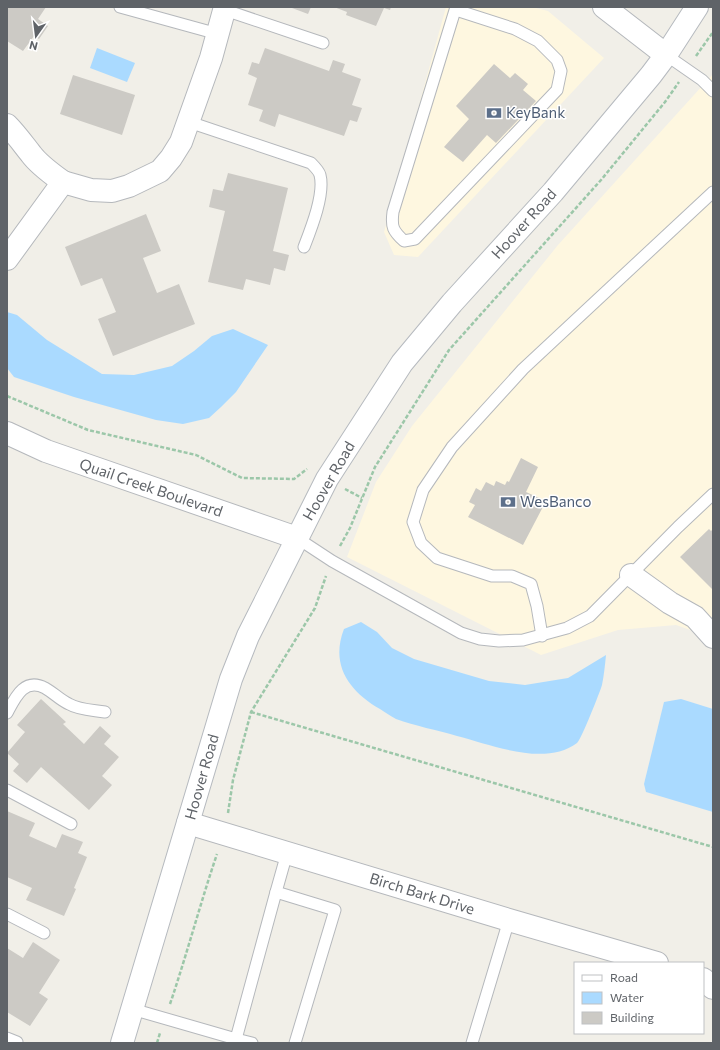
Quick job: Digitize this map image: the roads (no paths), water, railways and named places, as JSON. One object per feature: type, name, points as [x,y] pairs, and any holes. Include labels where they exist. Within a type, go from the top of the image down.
[{"type":"street","points":[[604,7],[666,55]]},
{"type":"street","name":"Hoover Road","points":[[122,1043],[231,679],[248,636],[327,479],[402,363],[452,304],[553,192],[651,75],[666,55],[697,7]]},
{"type":"street","points":[[7,125],[15,132],[32,155],[54,176],[63,182],[90,190],[112,191],[129,186],[160,171],[171,158],[181,142],[189,122],[225,8]]},
{"type":"street","points":[[7,258],[63,182]]},
{"type":"street","name":"Quail Creek Boulevard","points":[[7,433],[46,451],[296,538]]},
{"type":"street","points":[[631,575],[670,603],[704,620],[713,637]]},
{"type":"street","name":"Birch Bark Drive","points":[[188,823],[654,962]]},
{"type":"street","points":[[704,980],[713,988]]},
{"type":"lane","points":[[120,7],[218,34]]},
{"type":"lane","points":[[225,8],[323,43]]},
{"type":"lane","points":[[456,8],[515,29],[538,41],[557,60],[561,72],[557,90],[415,239],[404,241],[395,233],[392,223],[392,212],[456,8]]},
{"type":"lane","points":[[666,55],[702,80],[713,91]]},
{"type":"lane","points":[[189,122],[311,163],[320,174],[321,188],[318,207],[304,247]]},
{"type":"lane","points":[[542,636],[537,606],[531,584],[512,576],[492,576],[437,558],[421,543],[413,522],[423,490],[452,447],[523,369],[713,192]]},
{"type":"lane","points":[[296,538],[332,561],[462,633],[480,639],[499,641],[523,640],[567,628],[590,616],[678,527],[713,494]]},
{"type":"lane","points":[[7,713],[18,692],[26,687],[36,685],[45,688],[69,704],[79,708],[105,712]]},
{"type":"lane","points":[[7,790],[71,824]]},
{"type":"lane","points":[[236,1041],[287,852]]},
{"type":"lane","points":[[276,892],[335,910],[295,1043]]},
{"type":"lane","points":[[7,914],[44,932]]},
{"type":"lane","points":[[472,1043],[509,920]]},
{"type":"lane","points":[[132,1009],[236,1041],[252,1043]]},
{"type":"water","points":[[97,48],[135,63],[127,82],[90,68]]},
{"type":"water","points":[[7,312],[17,315],[47,340],[102,374],[134,375],[172,366],[212,336],[233,329],[268,345],[236,392],[221,407],[209,418],[183,424],[156,420],[74,397],[14,377],[7,368]]},
{"type":"water","points":[[361,622],[377,632],[392,648],[414,659],[489,681],[525,685],[568,678],[606,655],[602,685],[577,743],[564,750],[550,753],[534,754],[502,748],[396,719],[359,694],[345,676],[339,654],[340,642],[344,629]]},
{"type":"water","points":[[681,699],[713,709],[713,812],[646,792],[644,784],[664,702]]},
{"type":"place","name":"KeyBank","points":[[494,113]]},
{"type":"place","name":"WesBanco","points":[[508,502]]}]
